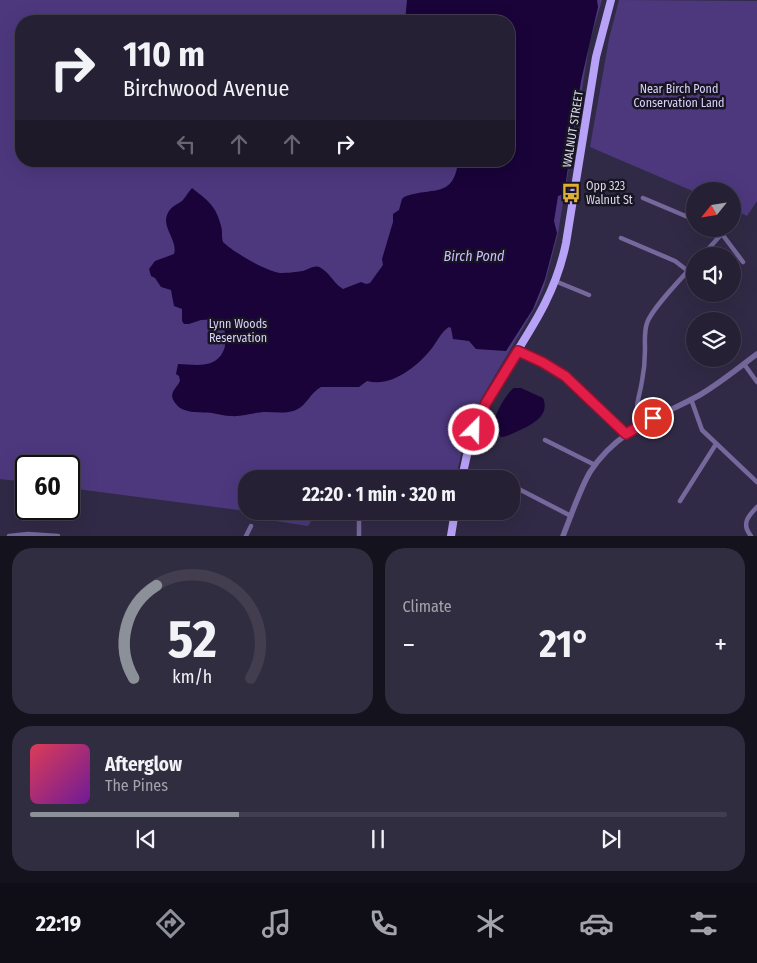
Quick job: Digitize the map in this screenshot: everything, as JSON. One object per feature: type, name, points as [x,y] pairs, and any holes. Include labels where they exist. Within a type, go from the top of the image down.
[{"type":"main road","name":"WALNUT STREET","points":[[464,470],[470,442],[479,418],[545,306],[555,281],[566,243],[596,57],[611,0]]},
{"type":"main road","points":[[451,536],[454,520]]},
{"type":"street","points":[[643,198],[686,216]]},
{"type":"street","points":[[621,238],[675,261],[686,269]]},
{"type":"street","points":[[725,238],[743,262]]},
{"type":"street","points":[[638,426],[636,402],[642,383],[647,322],[686,273]]},
{"type":"street","points":[[555,281],[589,295]]},
{"type":"street","points":[[518,351],[547,364],[565,376],[626,434]]},
{"type":"street","points":[[563,536],[590,473],[607,450],[638,426],[715,385],[757,354]]},
{"type":"street","points":[[744,364],[757,382]]},
{"type":"street","points":[[691,399],[700,428],[757,482]]},
{"type":"street","points":[[545,440],[596,466]]},
{"type":"street","points":[[680,501],[716,444]]},
{"type":"street","points":[[520,490],[571,516]]},
{"type":"street","points":[[751,536],[746,528],[746,524],[748,518],[757,507]]},
{"type":"street","points":[[359,520],[359,536]]},
{"type":"street","points":[[246,536],[251,526]]},
{"type":"street","points":[[9,536],[28,534],[58,536]]},
{"type":"green space","name":"Lynn Woods Reservation","points":[[0,0],[602,0],[590,41],[558,233],[544,287],[536,306],[481,399],[464,443],[457,470],[238,470],[238,510],[80,489],[80,455],[15,455],[15,481],[0,479]]},
{"type":"green space","name":"Near Birch Pond Conservation Land","points":[[619,0],[757,1],[757,201],[747,216],[741,213],[741,182],[686,182],[686,188],[590,147],[609,39]]},
{"type":"green space","points":[[269,520],[312,520],[308,526]]},
{"type":"water","name":"Birch Pond","points":[[407,0],[597,0],[598,7],[581,81],[564,194],[558,196],[554,221],[557,233],[545,279],[533,309],[506,351],[476,349],[469,341],[453,339],[451,328],[449,327],[426,355],[403,374],[385,381],[367,381],[359,387],[321,387],[296,410],[226,416],[193,412],[179,407],[172,397],[180,381],[179,376],[176,374],[178,364],[209,364],[222,353],[226,341],[224,328],[216,319],[184,324],[182,321],[182,309],[174,306],[171,290],[161,287],[155,278],[151,276],[149,269],[155,261],[174,254],[174,244],[166,220],[167,215],[171,208],[182,201],[192,188],[214,208],[221,226],[223,242],[234,251],[274,272],[303,271],[316,266],[319,267],[343,289],[361,282],[370,283],[383,265],[382,259],[393,222],[393,214],[399,210],[404,197],[440,190],[446,187],[452,182],[457,167],[515,167],[515,15],[406,15]]},
{"type":"water","points":[[514,388],[521,388],[543,398],[544,410],[541,416],[532,424],[505,437],[501,437],[496,429],[495,419],[503,402]]},
{"type":"place","name":"Opp 323 Walnut St","points":[[571,193]]},
{"type":"route","points":[[474,430],[486,403],[518,351],[552,367],[565,376],[626,434],[653,418]]}]
